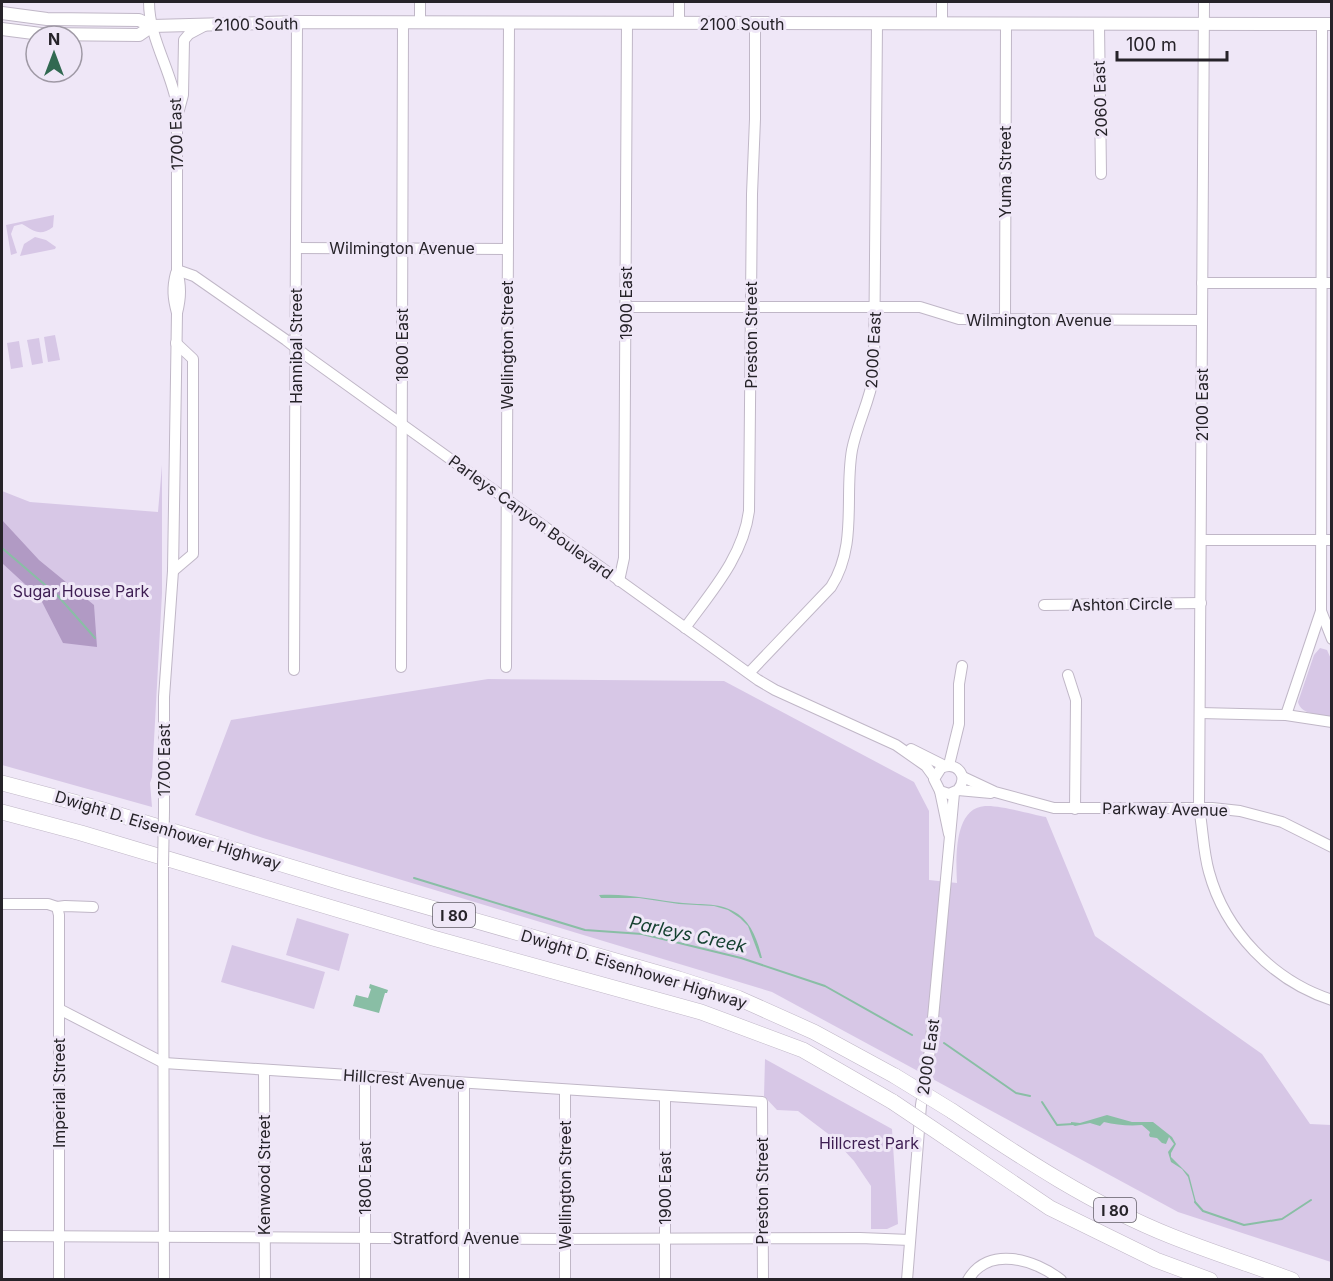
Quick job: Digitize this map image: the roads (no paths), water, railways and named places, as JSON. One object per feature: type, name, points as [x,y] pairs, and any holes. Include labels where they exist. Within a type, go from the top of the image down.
[{"type":"highway","name":"Dwight D. Eisenhower Highway","points":[[2,783],[93,807],[738,998],[814,1032],[895,1076],[1025,1160],[1095,1200],[1170,1236],[1292,1280]]},
{"type":"highway","name":"Dwight D. Eisenhower Highway","points":[[2,813],[81,833],[444,941],[701,1012],[803,1050],[893,1102],[1050,1208],[1156,1260],[1210,1280]]},
{"type":"main road","name":"2100 South","points":[[2,13],[47,20],[139,20],[152,26],[297,22],[1327,24]]},
{"type":"main road","name":"2100 South","points":[[2,29],[41,34],[140,35],[152,26]]},
{"type":"street","name":"1700 East","points":[[149,2],[152,26],[172,82],[178,113],[177,270],[181,293],[177,313],[176,343],[173,571],[164,697],[164,1280]]},
{"type":"street","points":[[420,2],[420,23]]},
{"type":"street","points":[[679,2],[679,23]]},
{"type":"street","points":[[942,2],[942,24]]},
{"type":"street","name":"2100 East","points":[[1204,2],[1200,713],[1200,808],[1204,847],[1210,874],[1220,901],[1232,924],[1246,943],[1280,973],[1308,990],[1332,1000]]},
{"type":"street","name":"Hannibal Street","points":[[294,670],[297,22]]},
{"type":"street","name":"1800 East","points":[[400,667],[403,23]]},
{"type":"street","name":"Wellington Street","points":[[506,667],[509,23]]},
{"type":"street","name":"1900 East","points":[[619,581],[624,558],[627,23]]},
{"type":"street","points":[[178,113],[183,95],[183,40],[206,24]]},
{"type":"street","name":"Preston Street","points":[[685,628],[732,562],[741,544],[748,519],[755,24]]},
{"type":"street","name":"2000 East","points":[[749,673],[823,596],[840,570],[850,519],[852,447],[870,400],[874,375],[877,24]]},
{"type":"street","name":"Yuma Street","points":[[1005,320],[1006,24]]},
{"type":"street","points":[[1286,715],[1321,611],[1326,540],[1327,24]]},
{"type":"street","name":"2060 East","points":[[1099,25],[1101,174]]},
{"type":"street","name":"Wilmington Avenue","points":[[296,248],[508,249]]},
{"type":"street","name":"Parleys Canyon Boulevard","points":[[177,270],[194,276],[775,690],[896,745],[915,750],[947,765]]},
{"type":"street","points":[[1202,283],[1327,284]]},
{"type":"street","name":"Wilmington Avenue","points":[[626,307],[924,308],[959,320],[1202,320]]},
{"type":"street","points":[[173,571],[193,554],[194,359],[176,343]]},
{"type":"street","points":[[1201,540],[1326,540]]},
{"type":"street","name":"Ashton Circle","points":[[1044,605],[1201,603]]},
{"type":"street","points":[[1321,611],[1332,639]]},
{"type":"street","points":[[962,666],[959,684],[959,724],[947,765],[937,771],[934,777],[935,784],[940,791],[945,793],[956,791],[986,794],[995,792]]},
{"type":"street","points":[[947,765],[958,769],[963,777],[995,792],[1038,804],[1069,808],[1076,700],[1068,675]]},
{"type":"street","points":[[1200,713],[1286,715],[1332,722]]},
{"type":"street","name":"Parleys Canyon Boulevard","points":[[896,745],[926,766],[934,777]]},
{"type":"street","points":[[956,791],[961,786],[963,777]]},
{"type":"street","name":"2000 East","points":[[940,791],[949,834]]},
{"type":"street","name":"2000 East","points":[[908,1280],[921,1105],[930,1050],[949,834],[956,791]]},
{"type":"street","name":"Parkway Avenue","points":[[1069,808],[1200,808],[1240,811],[1272,818],[1332,847]]},
{"type":"street","points":[[2,904],[48,904],[57,908],[93,907]]},
{"type":"street","name":"Imperial Street","points":[[57,908],[59,915],[59,1280]]},
{"type":"street","name":"Hillcrest Avenue","points":[[59,1009],[164,1063],[762,1102]]},
{"type":"street","name":"Kenwood Street","points":[[264,1070],[264,1280]]},
{"type":"street","name":"1800 East","points":[[365,1077],[365,1280]]},
{"type":"street","points":[[464,1083],[464,1280]]},
{"type":"street","name":"Wellington Street","points":[[565,1090],[565,1280]]},
{"type":"street","name":"1900 East","points":[[665,1096],[665,1280]]},
{"type":"street","name":"Preston Street","points":[[762,1102],[763,1280]]},
{"type":"street","name":"Stratford Avenue","points":[[2,1236],[910,1240]]},
{"type":"street","points":[[968,1280],[979,1265],[1003,1258],[1014,1258],[1044,1269],[1061,1280]]},
{"type":"waterway","name":"Parleys Creek","points":[[2,548],[58,596],[95,638]]},
{"type":"waterway","name":"Parleys Creek","points":[[414,878],[585,930],[642,934],[741,958],[825,986],[912,1035]]},
{"type":"waterway","name":"Parleys Creek","points":[[944,1043],[1016,1093],[1030,1096]]},
{"type":"waterway","name":"Parleys Creek","points":[[1042,1102],[1057,1125],[1073,1124]]},
{"type":"waterway","name":"Parleys Creek","points":[[1195,1202],[1203,1211],[1244,1225],[1282,1219],[1311,1200]]},
{"type":"park label","name":"Sugar House Park","points":[[81,591]]},
{"type":"park label","name":"Hillcrest Park","points":[[869,1143]]}]
